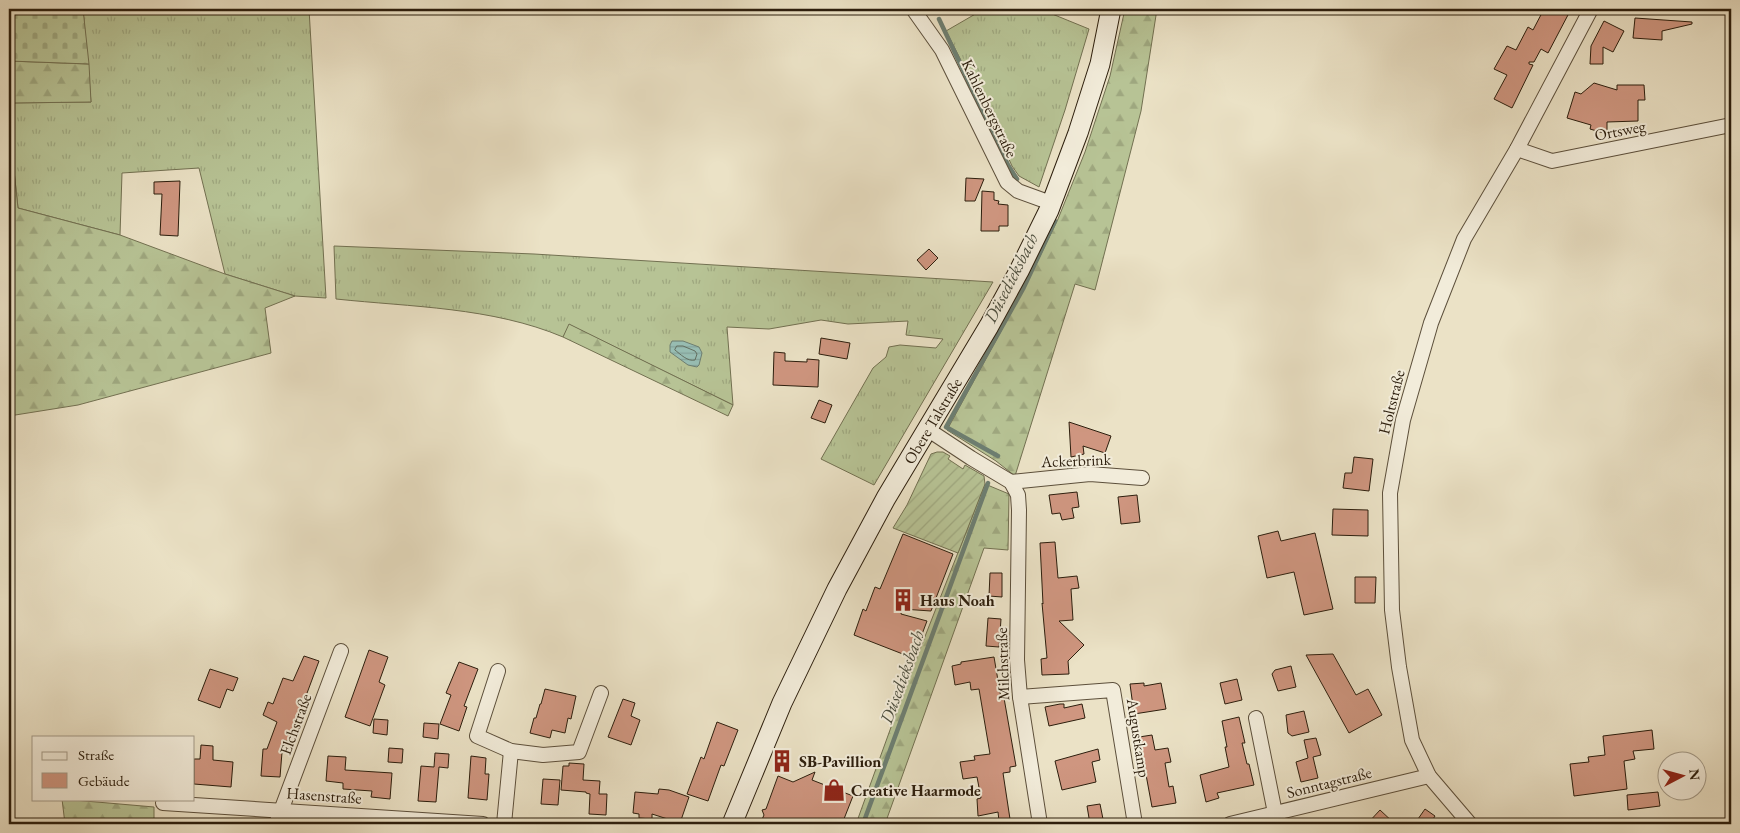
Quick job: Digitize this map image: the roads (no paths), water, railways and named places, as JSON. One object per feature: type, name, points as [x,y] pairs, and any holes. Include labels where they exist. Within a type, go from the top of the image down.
[{"type":"street","name":"Kahlenbergstraße","points":[[913,9],[942,50],[1006,182],[1018,191],[1051,203]]},
{"type":"street","name":"Obere Talstraße","points":[[732,824],[782,703],[836,589],[886,498],[972,355],[1006,294],[1051,203],[1078,132],[1100,64],[1111,9]]},
{"type":"street","name":"Holtstraße","points":[[1470,824],[1429,776],[1412,740],[1399,667],[1392,610],[1390,493],[1403,420],[1431,323],[1464,239],[1517,149],[1591,9]]},
{"type":"street","name":"Ortsweg","points":[[1517,149],[1552,161],[1731,125]]},
{"type":"street","points":[[927,429],[1011,482]]},
{"type":"street","name":"Ackerbrink","points":[[1011,482],[1090,474],[1142,478]]},
{"type":"street","name":"Milchstraße","points":[[1011,482],[1018,495],[1019,510],[1017,660],[1020,696],[1040,824]]},
{"type":"street","name":"Elchstraße","points":[[276,824],[340,651]]},
{"type":"street","points":[[498,670],[477,736],[511,751],[542,755],[579,752],[600,693]]},
{"type":"street","name":"Augustkamp","points":[[1020,696],[1113,690],[1135,824]]},
{"type":"street","points":[[1256,718],[1275,813]]},
{"type":"street","points":[[504,824],[511,751]]},
{"type":"street","name":"Sonntagstraße","points":[[1235,824],[1429,776]]},
{"type":"street","name":"Hasenstraße","points":[[162,803],[482,824]]},
{"type":"water","points":[[672,341],[683,341],[699,347],[702,353],[699,365],[697,367],[688,365],[670,352]]},
{"type":"waterway","name":"Düsedieksbach","points":[[939,19],[1008,165],[1017,179]]},
{"type":"waterway","name":"Düsedieksbach","points":[[998,456],[946,427],[1023,289],[1055,221]]},
{"type":"waterway","name":"Düsedieksbach","points":[[863,824],[988,483]]},
{"type":"place","name":"Haus Noah","points":[[903,600]]},
{"type":"place","name":"SB-Pavillion","points":[[782,761]]},
{"type":"place","name":"Creative Haarmode","points":[[834,790]]}]
